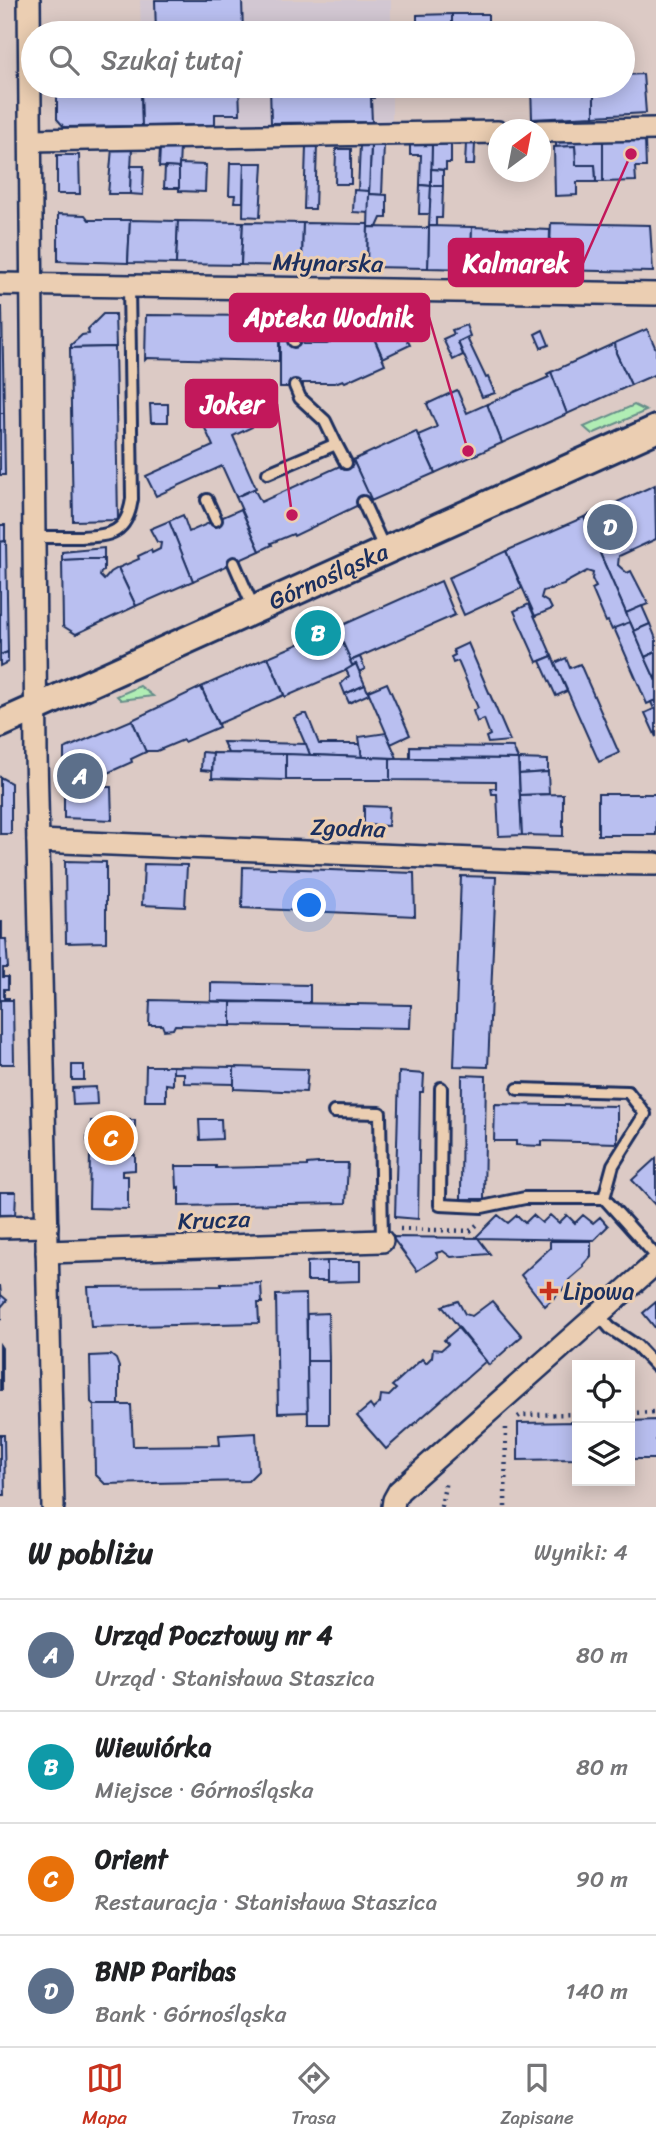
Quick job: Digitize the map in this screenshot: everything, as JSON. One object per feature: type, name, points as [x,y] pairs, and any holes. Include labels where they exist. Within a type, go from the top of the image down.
[{"type":"street","points":[[29,0],[29,21]]},
{"type":"street","points":[[30,98],[38,841],[53,1507]]},
{"type":"street","points":[[551,131],[656,129]]},
{"type":"street","points":[[31,140],[488,132]]},
{"type":"street","name":"Młynarska","points":[[0,284],[656,294]]},
{"type":"street","name":"Górnośląska","points":[[0,724],[656,429]]},
{"type":"street","name":"Zgodna","points":[[38,841],[570,863],[656,864]]},
{"type":"street","points":[[0,1227],[47,1226]]},
{"type":"street","name":"Krucza","points":[[47,1252],[381,1235]]},
{"type":"street","points":[[393,1507],[399,1491],[656,1263]]},
{"type":"lane","points":[[35,537],[104,536],[118,530],[130,511],[130,285]]},
{"type":"lane","points":[[295,288],[295,341]]},
{"type":"lane","points":[[295,387],[300,398],[325,421],[346,463]]},
{"type":"lane","points":[[268,473],[336,444]]},
{"type":"lane","points":[[207,500],[216,520]]},
{"type":"lane","points":[[363,502],[386,550]]},
{"type":"lane","points":[[234,563],[254,609]]},
{"type":"lane","points":[[441,1088],[440,1205],[482,1207],[525,1198],[604,1198],[656,1256]]},
{"type":"lane","points":[[519,1089],[628,1092],[645,1114],[612,1165],[604,1198]]},
{"type":"lane","points":[[334,1112],[380,1113],[381,1235]]},
{"type":"lane","points":[[598,1314],[610,1328],[637,1346],[656,1366]]},
{"type":"path","points":[[381,1235],[470,1231],[502,1202]]},
{"type":"path","points":[[635,1413],[656,1412]]},
{"type":"path","points":[[500,1427],[521,1415],[572,1414]]},
{"type":"path","points":[[505,1507],[506,1425]]},
{"type":"path","points":[[441,1507],[447,1471]]},
{"type":"shaded area","points":[[140,0],[391,0],[391,21],[141,21]]},
{"type":"shaded area","points":[[141,98],[392,98],[392,122],[142,126]]},
{"type":"green space","points":[[634,405],[646,411],[592,434],[584,427]]},
{"type":"green space","points":[[140,686],[153,696],[121,700],[117,696]]},
{"type":"building","points":[[155,0],[242,0],[243,21],[156,21]]},
{"type":"building","points":[[452,14],[452,21],[417,21],[417,15]]},
{"type":"building","points":[[452,14],[488,14],[488,21],[452,21]]},
{"type":"building","points":[[635,74],[643,74],[646,113],[594,116],[594,98],[635,98]]},
{"type":"building","points":[[57,98],[141,98],[142,126],[64,127],[57,119]]},
{"type":"building","points":[[141,98],[239,98],[240,114],[215,114],[215,125],[142,126]]},
{"type":"building","points":[[270,98],[371,98],[372,122],[271,123]]},
{"type":"building","points":[[531,98],[594,98],[594,116],[532,119]]},
{"type":"building","points":[[645,140],[646,167],[635,167],[636,181],[603,182],[603,141]]},
{"type":"building","points":[[603,141],[603,182],[596,182],[595,165],[576,165],[575,146],[556,147],[556,142]]},
{"type":"building","points":[[432,143],[451,143],[451,163],[446,163],[446,170],[431,169]]},
{"type":"building","points":[[432,143],[431,186],[420,185],[421,155],[410,155],[410,144]]},
{"type":"building","points":[[466,143],[475,143],[474,165],[465,165]]},
{"type":"building","points":[[384,144],[382,195],[369,194],[371,145]]},
{"type":"building","points":[[317,145],[315,209],[304,209],[306,146]]},
{"type":"building","points":[[360,145],[371,145],[369,191],[358,191]]},
{"type":"building","points":[[575,146],[576,165],[595,165],[596,182],[577,182],[577,195],[555,196],[554,147]]},
{"type":"building","points":[[180,147],[179,168],[159,167],[160,148]]},
{"type":"building","points":[[112,148],[132,148],[130,194],[108,194]]},
{"type":"building","points":[[336,149],[351,149],[351,184],[335,184]]},
{"type":"building","points":[[57,155],[79,155],[80,194],[57,194]]},
{"type":"building","points":[[230,163],[244,163],[243,202],[234,202],[235,195],[229,195]]},
{"type":"building","points":[[244,163],[263,163],[260,217],[243,216]]},
{"type":"building","points":[[179,164],[206,165],[205,192],[179,191]]},
{"type":"building","points":[[131,166],[144,166],[143,195],[130,194]]},
{"type":"building","points":[[165,167],[179,168],[179,188],[164,188]]},
{"type":"building","points":[[431,169],[443,170],[443,186],[431,186]]},
{"type":"building","points":[[420,185],[431,186],[430,214],[419,214]]},
{"type":"building","points":[[431,186],[443,186],[442,218],[436,218],[436,226],[429,226]]},
{"type":"building","points":[[354,190],[369,191],[369,213],[353,212]]},
{"type":"building","points":[[369,194],[387,195],[387,218],[381,218],[377,227],[368,227]]},
{"type":"building","points":[[58,214],[85,215],[89,220],[130,220],[128,263],[58,261]]},
{"type":"building","points":[[130,220],[178,221],[176,264],[128,263]]},
{"type":"building","points":[[178,221],[243,222],[241,265],[176,264]]},
{"type":"building","points":[[243,222],[303,223],[302,266],[241,265]]},
{"type":"building","points":[[303,223],[368,224],[367,267],[302,266]]},
{"type":"building","points":[[551,223],[650,225],[653,272],[549,270]]},
{"type":"building","points":[[429,226],[472,227],[471,269],[428,268]]},
{"type":"building","points":[[368,227],[429,228],[428,268],[367,267]]},
{"type":"building","points":[[472,227],[550,230],[549,270],[471,269]]},
{"type":"building","points":[[2,307],[4,413],[0,413]]},
{"type":"building","points":[[361,309],[392,309],[410,345],[383,358]]},
{"type":"building","points":[[103,314],[115,314],[116,347],[71,348],[82,335],[89,334],[88,329]]},
{"type":"building","points":[[146,315],[279,316],[279,361],[145,360]]},
{"type":"building","points":[[367,322],[385,364],[345,382],[303,383],[303,387],[280,387],[280,341],[327,344]]},
{"type":"building","points":[[466,325],[470,336],[458,342],[463,355],[453,360],[443,339],[454,334],[452,330]]},
{"type":"building","points":[[647,329],[656,349],[656,374],[631,385],[616,353],[615,343]]},
{"type":"building","points":[[543,330],[549,345],[541,348],[535,334]]},
{"type":"building","points":[[467,338],[495,393],[482,397],[458,342]]},
{"type":"building","points":[[615,343],[616,353],[631,385],[567,414],[551,372]]},
{"type":"building","points":[[115,347],[118,520],[73,521],[70,348]]},
{"type":"building","points":[[551,372],[567,414],[502,443],[487,404],[549,377],[547,374]]},
{"type":"building","points":[[457,390],[467,413],[487,404],[502,443],[435,473],[418,435],[437,427],[427,404]]},
{"type":"building","points":[[216,397],[220,406],[239,398],[251,424],[252,427],[233,436],[256,488],[236,497],[222,466],[156,496],[146,476],[213,446],[195,406]]},
{"type":"building","points":[[150,404],[168,404],[168,422],[151,422]]},
{"type":"building","points":[[0,413],[4,413],[5,475],[0,475]]},
{"type":"building","points":[[416,431],[435,473],[371,501],[353,460]]},
{"type":"building","points":[[353,460],[371,499],[294,536],[293,534],[271,543],[272,545],[260,551],[236,497],[254,489],[261,502]]},
{"type":"building","points":[[655,485],[656,539],[619,556],[618,565],[627,573],[631,571],[648,604],[626,613],[584,517]]},
{"type":"building","points":[[241,509],[260,551],[193,581],[169,521],[183,515],[189,532]]},
{"type":"building","points":[[584,517],[630,622],[612,630],[592,589],[596,587],[592,579],[593,573],[587,571],[564,585],[543,591],[541,598],[549,603],[552,609],[535,616],[506,551]]},
{"type":"building","points":[[169,521],[193,581],[136,606],[118,568],[139,559],[138,556],[151,550],[152,553],[160,549],[161,543],[157,542],[150,529]]},
{"type":"building","points":[[0,525],[5,525],[5,541],[0,542]]},
{"type":"building","points":[[6,541],[8,652],[0,655],[0,542]]},
{"type":"building","points":[[104,548],[104,559],[62,560],[62,552]]},
{"type":"building","points":[[506,551],[522,588],[464,615],[448,578]]},
{"type":"building","points":[[104,559],[104,571],[100,576],[104,580],[118,568],[136,606],[76,634],[63,626],[62,560]]},
{"type":"building","points":[[441,581],[455,615],[350,661],[336,628]]},
{"type":"building","points":[[529,604],[552,656],[537,662],[514,611]]},
{"type":"building","points":[[642,606],[650,624],[634,631],[626,613]]},
{"type":"building","points":[[630,622],[656,681],[656,700],[647,704],[614,628]]},
{"type":"building","points":[[650,624],[656,639],[656,652],[645,657],[634,631]]},
{"type":"building","points":[[336,628],[354,667],[285,697],[268,657]]},
{"type":"building","points":[[468,643],[510,741],[488,743],[486,737],[490,735],[484,719],[477,722],[473,711],[478,708],[458,661],[453,663],[451,657],[455,655],[453,650]]},
{"type":"building","points":[[8,652],[8,662],[0,666],[0,655]]},
{"type":"building","points":[[656,652],[656,681],[645,657]]},
{"type":"building","points":[[552,656],[567,691],[556,696],[540,661]]},
{"type":"building","points":[[268,657],[284,695],[218,724],[201,687]]},
{"type":"building","points":[[360,657],[365,669],[359,672],[356,664],[352,665],[350,661]]},
{"type":"building","points":[[566,658],[570,668],[580,664],[619,753],[599,762],[555,663]]},
{"type":"building","points":[[356,664],[365,685],[345,694],[341,684],[349,676],[346,670]]},
{"type":"building","points":[[387,683],[410,735],[391,744],[368,691]]},
{"type":"building","points":[[365,685],[369,694],[349,703],[345,694]]},
{"type":"building","points":[[201,687],[219,727],[157,751],[145,751],[132,720]]},
{"type":"building","points":[[656,700],[656,737],[645,713],[654,709],[651,702]]},
{"type":"building","points":[[307,714],[319,744],[360,744],[362,757],[310,755],[294,718]]},
{"type":"building","points":[[132,720],[146,752],[131,759],[132,762],[103,775],[103,787],[111,787],[112,820],[64,818],[64,749]]},
{"type":"building","points":[[386,733],[397,758],[362,757],[359,737]]},
{"type":"building","points":[[223,742],[306,744],[310,755],[228,753]]},
{"type":"building","points":[[410,746],[513,747],[518,759],[410,758]]},
{"type":"building","points":[[202,752],[213,753],[212,771],[201,770]]},
{"type":"building","points":[[213,753],[286,754],[286,780],[212,778]]},
{"type":"building","points":[[286,754],[390,758],[390,780],[286,780]]},
{"type":"building","points":[[390,758],[518,759],[522,835],[499,836],[497,794],[492,794],[491,788],[496,788],[496,781],[390,780]]},
{"type":"building","points":[[519,759],[548,760],[548,772],[519,774]]},
{"type":"building","points":[[548,772],[549,794],[520,795],[519,774]]},
{"type":"building","points":[[0,777],[11,783],[11,834],[0,834]]},
{"type":"building","points":[[563,794],[563,836],[522,835],[520,795]]},
{"type":"building","points":[[598,794],[656,794],[656,835],[598,835]]},
{"type":"building","points":[[364,806],[389,807],[388,826],[364,825]]},
{"type":"building","points":[[65,861],[106,862],[106,942],[66,943]]},
{"type":"building","points":[[144,864],[187,865],[185,907],[142,905]]},
{"type":"building","points":[[243,867],[414,873],[415,916],[242,908]]},
{"type":"building","points":[[461,876],[496,877],[488,1067],[454,1066]]},
{"type":"building","points":[[0,922],[2,939],[6,939],[8,968],[3,968],[3,977],[8,977],[8,989],[4,989],[4,998],[9,1000],[0,1000]]},
{"type":"building","points":[[211,983],[310,985],[310,1003],[211,1001]]},
{"type":"building","points":[[0,1000],[13,1000],[14,1064],[0,1064]]},
{"type":"building","points":[[150,1000],[231,1002],[231,1026],[175,1025],[173,1029],[164,1030],[162,1025],[149,1025]]},
{"type":"building","points":[[231,1002],[411,1005],[410,1028],[231,1025]]},
{"type":"building","points":[[72,1065],[84,1065],[84,1080],[72,1080]]},
{"type":"building","points":[[146,1066],[173,1066],[173,1085],[166,1084],[166,1101],[145,1101]]},
{"type":"building","points":[[173,1066],[234,1067],[234,1084],[184,1083],[184,1073],[173,1073]]},
{"type":"building","points":[[234,1067],[308,1069],[306,1092],[234,1089]]},
{"type":"building","points":[[399,1072],[424,1074],[423,1092],[420,1092],[418,1219],[395,1217]]},
{"type":"building","points":[[462,1075],[486,1076],[484,1199],[461,1199]]},
{"type":"building","points":[[96,1087],[97,1104],[73,1105],[72,1088]]},
{"type":"building","points":[[495,1104],[617,1106],[617,1143],[542,1141],[542,1146],[516,1145],[516,1141],[494,1141]]},
{"type":"building","points":[[199,1119],[221,1119],[222,1139],[200,1140]]},
{"type":"building","points":[[135,1120],[134,1156],[90,1155],[87,1134],[91,1130],[91,1121]]},
{"type":"building","points":[[90,1155],[135,1155],[135,1170],[122,1171],[122,1176],[128,1176],[128,1209],[89,1208]]},
{"type":"building","points":[[656,1158],[656,1206],[632,1180]]},
{"type":"building","points":[[318,1163],[348,1163],[346,1203],[179,1206],[176,1166],[216,1168],[307,1166]]},
{"type":"building","points":[[0,1192],[16,1192],[15,1216],[0,1217]]},
{"type":"building","points":[[498,1215],[508,1223],[517,1215],[525,1223],[533,1215],[542,1223],[550,1215],[559,1223],[567,1215],[575,1223],[583,1215],[593,1223],[600,1217],[608,1226],[594,1240],[475,1238]]},
{"type":"building","points":[[392,1237],[478,1238],[490,1254],[451,1257],[443,1251],[436,1253],[438,1257],[417,1271]]},
{"type":"building","points":[[550,1241],[591,1241],[591,1256],[584,1267],[569,1280],[571,1282],[545,1306],[521,1275],[550,1248]]},
{"type":"building","points":[[327,1261],[360,1261],[360,1281],[327,1282]]},
{"type":"building","points":[[327,1261],[327,1281],[307,1281],[307,1262]]},
{"type":"building","points":[[261,1283],[259,1323],[91,1327],[88,1287]]},
{"type":"building","points":[[0,1285],[1,1295],[7,1300],[1,1307],[1,1320]]},
{"type":"building","points":[[306,1294],[308,1412],[278,1413],[276,1295]]},
{"type":"building","points":[[458,1301],[465,1314],[472,1316],[492,1301],[522,1336],[489,1365],[442,1306]]},
{"type":"building","points":[[656,1302],[656,1329],[643,1313]]},
{"type":"building","points":[[328,1313],[329,1361],[307,1361],[307,1314]]},
{"type":"building","points":[[458,1328],[486,1361],[386,1449],[357,1416],[370,1405],[373,1409],[380,1403],[381,1395],[389,1396],[396,1389],[392,1386],[422,1359],[426,1363],[432,1357],[433,1349],[441,1350],[448,1344],[444,1340]]},
{"type":"building","points":[[0,1345],[2,1348],[2,1390],[0,1390]]},
{"type":"building","points":[[111,1355],[119,1367],[119,1405],[94,1405],[91,1402],[90,1356]]},
{"type":"building","points":[[307,1361],[329,1361],[329,1424],[308,1424]]},
{"type":"building","points":[[94,1405],[131,1405],[133,1446],[220,1445],[219,1435],[256,1433],[258,1471],[248,1481],[105,1484],[95,1474]]},
{"type":"building","points":[[656,1420],[656,1459],[635,1459],[635,1421]]},
{"type":"building","points":[[572,1422],[572,1459],[518,1460],[518,1423]]},
{"type":"building","points":[[0,1435],[4,1435],[5,1495],[0,1495]]},
{"type":"place","name":"Kalmarek","points":[[631,154]]},
{"type":"place","name":"Apteka Wodnik","points":[[468,451]]},
{"type":"place","name":"Joker","points":[[292,515]]},
{"type":"place","name":"BNP Paribas","points":[[610,527]]},
{"type":"place","name":"Wiewiórka","points":[[318,633]]},
{"type":"place","name":"Urząd Pocztowy nr 4","points":[[80,776]]},
{"type":"place","name":"Orient","points":[[111,1138]]},
{"type":"place","name":"Lipowa","points":[[549,1291]]}]
